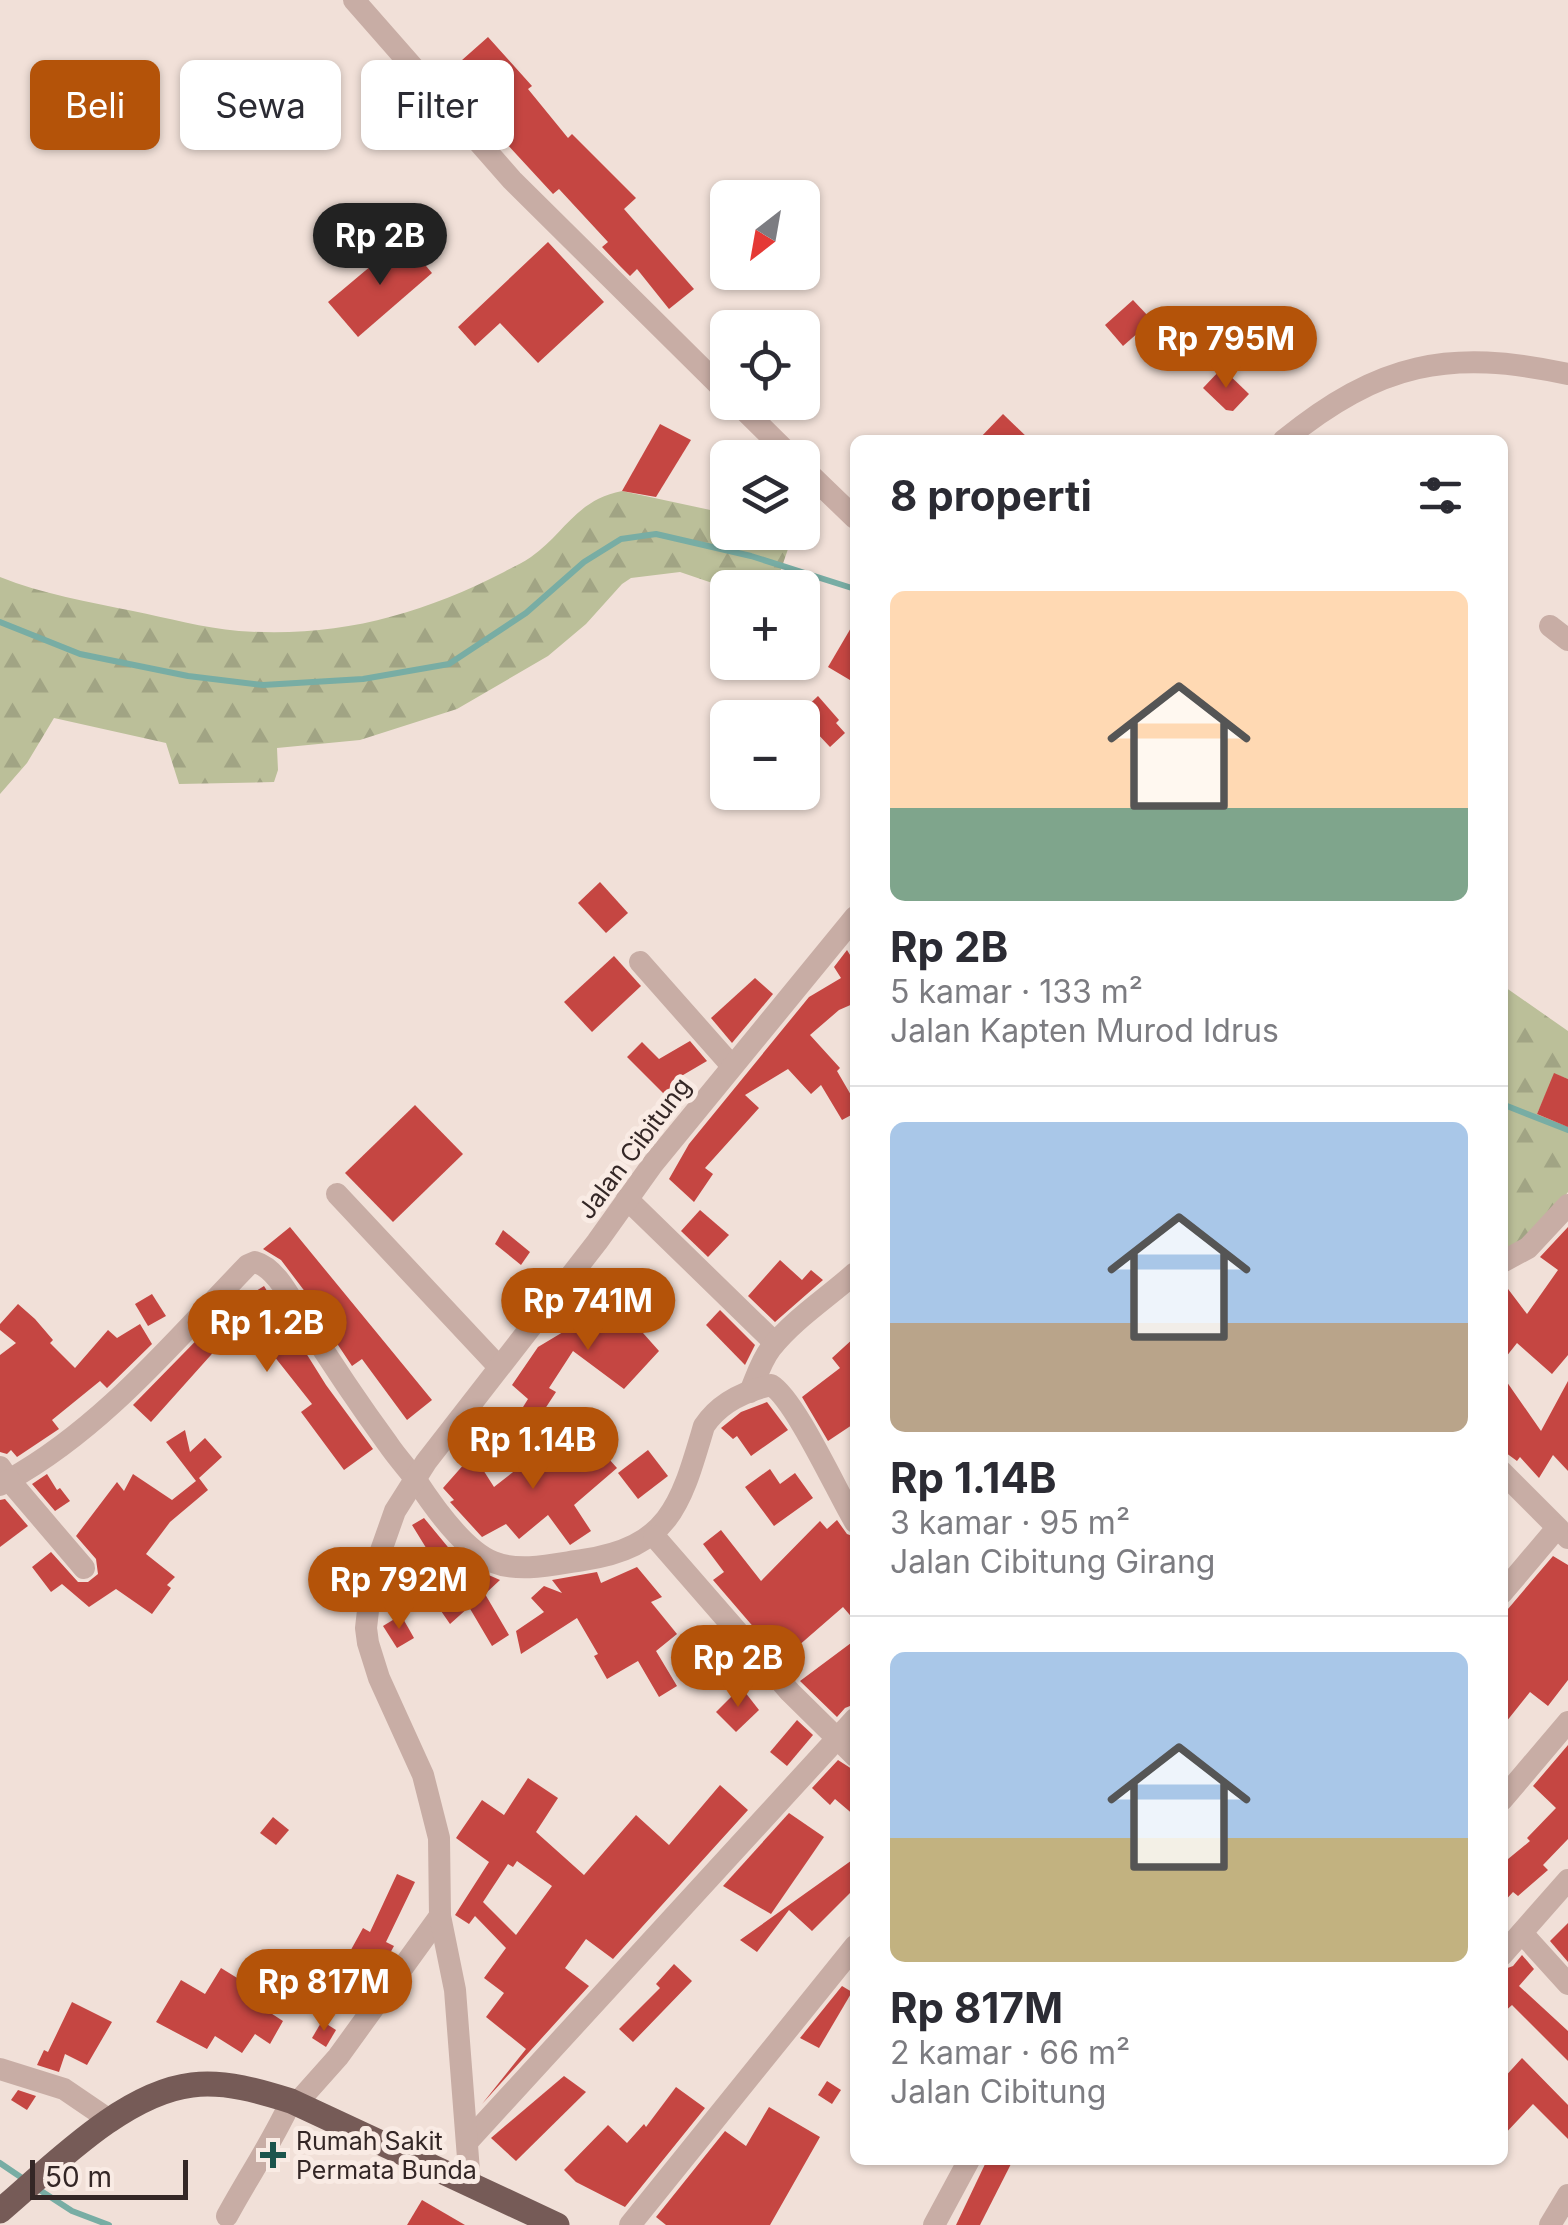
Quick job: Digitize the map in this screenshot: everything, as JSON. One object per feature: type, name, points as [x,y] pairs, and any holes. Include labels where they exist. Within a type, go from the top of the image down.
[{"type":"main road","points":[[0,2211],[110,2122],[159,2094],[197,2084],[244,2087],[294,2102],[557,2225]]},
{"type":"street","points":[[354,0],[512,180],[710,376]]},
{"type":"street","points":[[1290,435],[1318,412],[1354,391],[1412,368],[1449,361],[1487,362],[1568,374]]},
{"type":"street","points":[[754,420],[775,440]]},
{"type":"street","points":[[820,484],[850,513]]},
{"type":"street","name":"Jalan Cibitung","points":[[470,2184],[455,1990],[440,1916],[439,1838],[424,1775],[379,1678],[366,1628],[372,1576],[388,1526],[415,1479],[627,1198],[850,924]]},
{"type":"street","points":[[640,962],[732,1066]]},
{"type":"street","points":[[337,1194],[499,1367]]},
{"type":"street","points":[[627,1198],[776,1343]]},
{"type":"street","points":[[1508,1259],[1528,1248],[1568,1205]]},
{"type":"street","points":[[84,1568],[3,1477],[35,1466],[112,1406],[255,1262],[264,1265],[286,1291],[335,1368],[442,1516],[477,1552],[504,1566],[559,1564],[611,1556],[654,1536],[676,1505],[704,1426],[718,1408],[772,1385],[780,1392],[850,1513]]},
{"type":"street","points":[[750,1392],[776,1343],[804,1314],[850,1286]]},
{"type":"street","points":[[1508,1478],[1562,1533],[1508,1587]]},
{"type":"street","points":[[654,1536],[790,1692],[850,1751]]},
{"type":"street","points":[[1508,1793],[1568,1722]]},
{"type":"street","points":[[469,2140],[850,1724]]},
{"type":"street","points":[[1508,1948],[1568,1880]]},
{"type":"street","points":[[227,2216],[294,2102],[338,2057],[440,1916]]},
{"type":"street","points":[[1522,1932],[1568,1984]]},
{"type":"street","points":[[630,2225],[850,1952]]},
{"type":"street","points":[[0,2069],[64,2089],[110,2122]]},
{"type":"street","points":[[934,2225],[966,2165]]},
{"type":"street","points":[[1550,2225],[1568,2195]]},
{"type":"green space","points":[[622,491],[710,510],[710,550],[788,550],[781,570],[710,570],[710,582],[680,572],[631,578],[548,656],[457,709],[360,740],[277,748],[274,782],[179,784],[166,743],[54,718],[27,763],[0,794],[0,577],[66,597],[226,630],[275,632],[343,627],[408,612],[504,572],[543,548],[582,510],[606,495]]},
{"type":"green space","points":[[1508,989],[1568,1031],[1568,1079],[1555,1074],[1537,1114],[1568,1127],[1568,1192],[1544,1224],[1508,1249]]},
{"type":"building","points":[[488,37],[509,60],[462,60]]},
{"type":"building","points":[[514,66],[568,138],[572,134],[636,198],[624,209],[694,289],[669,309],[637,269],[630,276],[602,247],[608,242],[559,189],[553,194],[512,150]]},
{"type":"building","points":[[403,239],[432,273],[358,337],[328,302]]},
{"type":"building","points":[[548,242],[604,302],[538,363],[500,323],[475,346],[458,327]]},
{"type":"building","points":[[1133,300],[1149,317],[1147,325],[1123,346],[1105,325]]},
{"type":"building","points":[[1222,368],[1249,394],[1233,411],[1226,410],[1203,388]]},
{"type":"building","points":[[1003,414],[1025,435],[983,435]]},
{"type":"building","points":[[660,424],[691,440],[656,497],[622,491]]},
{"type":"building","points":[[850,630],[850,680],[828,667]]},
{"type":"building","points":[[818,696],[845,733],[830,747],[820,736],[820,700],[814,700]]},
{"type":"building","points":[[600,882],[628,913],[606,933],[578,903]]},
{"type":"building","points":[[847,950],[850,1005],[810,1035],[840,1068],[837,1071],[850,1093],[850,1116],[842,1120],[821,1085],[811,1094],[788,1069],[745,1095],[759,1108],[705,1168],[713,1174],[694,1202],[669,1179],[689,1144],[809,997],[841,978],[834,967]]},
{"type":"building","points":[[614,956],[641,986],[592,1032],[564,1002]]},
{"type":"building","points":[[755,978],[773,994],[732,1043],[711,1018]]},
{"type":"building","points":[[690,1041],[707,1061],[678,1078],[686,1086],[671,1101],[627,1057],[642,1042],[659,1059]]},
{"type":"building","points":[[1554,1073],[1568,1079],[1568,1127],[1537,1114]]},
{"type":"building","points":[[415,1105],[463,1154],[393,1222],[345,1173]]},
{"type":"building","points":[[700,1210],[729,1235],[708,1257],[681,1231]]},
{"type":"building","points":[[290,1227],[432,1400],[407,1420],[362,1359],[352,1366],[332,1336],[341,1330],[310,1290],[306,1293],[281,1260],[263,1249]]},
{"type":"building","points":[[1568,1227],[1568,1355],[1552,1374],[1517,1343],[1508,1354],[1508,1289],[1527,1314],[1558,1270],[1540,1257]]},
{"type":"building","points":[[503,1230],[530,1252],[521,1265],[495,1244]]},
{"type":"building","points":[[780,1260],[802,1280],[811,1270],[823,1280],[775,1322],[748,1296]]},
{"type":"building","points":[[264,1286],[326,1385],[373,1449],[344,1470],[301,1412],[312,1404],[244,1318],[151,1422],[133,1405],[227,1309]]},
{"type":"building","points":[[603,1288],[659,1351],[624,1389],[573,1351],[549,1388],[556,1392],[539,1418],[523,1407],[528,1399],[512,1385],[538,1347],[598,1311],[592,1306]]},
{"type":"building","points":[[152,1294],[166,1316],[148,1326],[135,1304]]},
{"type":"building","points":[[18,1304],[75,1368],[108,1330],[117,1338],[140,1324],[152,1344],[107,1388],[100,1381],[52,1420],[59,1429],[17,1457],[11,1450],[7,1454],[0,1452],[0,1355],[16,1343],[0,1330],[0,1324]]},
{"type":"building","points":[[720,1310],[755,1345],[745,1365],[706,1325]]},
{"type":"building","points":[[850,1342],[850,1426],[828,1441],[802,1397],[840,1368],[832,1358]]},
{"type":"building","points":[[1568,1381],[1568,1471],[1553,1455],[1539,1478],[1520,1457],[1517,1461],[1508,1454],[1508,1384],[1541,1431]]},
{"type":"building","points":[[767,1402],[788,1430],[751,1456],[737,1436],[733,1439],[721,1428],[741,1412]]},
{"type":"building","points":[[582,1429],[617,1468],[574,1505],[591,1531],[570,1545],[548,1515],[519,1539],[506,1524],[482,1537],[450,1502],[454,1500],[443,1488],[473,1454],[494,1487],[527,1461],[535,1471],[571,1444],[568,1441]]},
{"type":"building","points":[[185,1430],[190,1452],[205,1438],[222,1457],[199,1478],[208,1490],[170,1522],[146,1554],[175,1577],[152,1614],[116,1589],[89,1607],[62,1584],[51,1592],[32,1567],[51,1552],[78,1582],[88,1582],[98,1574],[96,1559],[76,1536],[117,1482],[124,1491],[133,1474],[172,1500],[196,1481],[166,1442]]},
{"type":"building","points":[[648,1450],[668,1476],[638,1499],[618,1473]]},
{"type":"building","points":[[770,1469],[780,1484],[795,1473],[813,1498],[774,1526],[745,1487]]},
{"type":"building","points":[[47,1474],[70,1501],[55,1511],[32,1484]]},
{"type":"building","points":[[5,1499],[28,1526],[0,1547],[0,1500]]},
{"type":"building","points":[[424,1518],[452,1552],[475,1569],[500,1580],[485,1594],[509,1635],[492,1646],[469,1607],[450,1624],[423,1585],[436,1564],[412,1525]]},
{"type":"building","points":[[837,1520],[850,1535],[850,1615],[843,1607],[782,1660],[713,1580],[724,1572],[703,1544],[721,1530],[761,1581],[820,1521],[827,1529]]},
{"type":"building","points":[[1553,1556],[1568,1565],[1568,1680],[1548,1706],[1530,1692],[1508,1720],[1508,1609]]},
{"type":"building","points":[[637,1567],[662,1597],[651,1602],[677,1634],[656,1651],[677,1686],[659,1697],[638,1661],[607,1679],[577,1618],[521,1654],[516,1631],[544,1612],[531,1598],[544,1586],[562,1593],[552,1580],[597,1572],[601,1583]]},
{"type":"building","points":[[401,1615],[414,1638],[397,1648],[383,1626]]},
{"type":"building","points":[[713,1627],[759,1679],[753,1685],[721,1652],[709,1660],[695,1637]]},
{"type":"building","points":[[850,1644],[850,1706],[837,1717],[800,1681]]},
{"type":"building","points":[[741,1687],[759,1710],[736,1732],[716,1712]]},
{"type":"building","points":[[797,1720],[813,1735],[787,1766],[770,1752]]},
{"type":"building","points":[[1568,1745],[1568,1839],[1543,1865],[1548,1870],[1518,1896],[1513,1892],[1508,1897],[1508,1859],[1530,1841],[1527,1838],[1556,1808],[1533,1786]]},
{"type":"building","points":[[838,1760],[850,1768],[850,1812],[835,1799],[830,1805],[812,1788]]},
{"type":"building","points":[[528,1778],[558,1798],[536,1832],[584,1875],[636,1815],[669,1845],[720,1785],[748,1810],[613,1959],[586,1939],[565,1968],[589,1986],[482,2104],[526,2049],[486,2017],[504,1993],[484,1978],[506,1948],[475,1916],[469,1924],[455,1915],[489,1862],[456,1838],[482,1800],[504,1815]],"holes":[[[517,1861],[552,1886],[516,1935],[483,1902],[508,1864],[513,1867]]]},
{"type":"building","points":[[789,1813],[824,1837],[771,1914],[723,1886]]},
{"type":"building","points":[[273,1817],[289,1830],[276,1845],[260,1833]]},
{"type":"building","points":[[850,1862],[850,1893],[812,1931],[789,1910],[757,1952],[740,1940]]},
{"type":"building","points":[[397,1874],[415,1882],[386,1942],[394,1946],[378,1975],[347,1957],[363,1928],[370,1932]]},
{"type":"building","points":[[1568,1923],[1568,1962],[1550,1941]]},
{"type":"building","points":[[1522,1955],[1534,1969],[1519,1986],[1568,2031],[1568,2061],[1512,2005],[1508,2009],[1508,1968]]},
{"type":"building","points":[[674,1964],[692,1981],[633,2042],[619,2029],[660,1988],[656,1984]]},
{"type":"building","points":[[221,1968],[247,1984],[241,1994],[283,2021],[270,2044],[255,2034],[242,2053],[215,2036],[207,2049],[156,2022],[181,1980],[205,1994]]},
{"type":"building","points":[[842,1986],[850,1991],[819,2048],[800,2038]]},
{"type":"building","points":[[72,2002],[112,2022],[87,2065],[65,2054],[59,2072],[37,2065],[44,2050],[48,2052]]},
{"type":"building","points":[[322,2021],[336,2030],[326,2047],[312,2038]]},
{"type":"building","points":[[1522,2058],[1568,2105],[1568,2139],[1533,2104],[1508,2131],[1508,2073]]},
{"type":"building","points":[[564,2076],[586,2092],[516,2161],[491,2138]]},
{"type":"building","points":[[827,2081],[841,2090],[832,2104],[818,2095]]},
{"type":"building","points":[[676,2087],[705,2108],[625,2207],[576,2182],[564,2170],[608,2125],[627,2143],[644,2124],[646,2127]]},
{"type":"building","points":[[18,2090],[36,2096],[27,2110],[11,2100]]},
{"type":"building","points":[[769,2107],[820,2137],[770,2225],[666,2225],[656,2217],[725,2131],[746,2146]]},
{"type":"building","points":[[985,2165],[1010,2165],[980,2225],[956,2225]]},
{"type":"building","points":[[422,2200],[465,2225],[407,2225]]},
{"type":"waterway","points":[[0,622],[80,654],[188,676],[263,685],[363,679],[449,664],[526,613],[584,562],[621,539],[656,534],[751,556],[850,587]]},
{"type":"waterway","points":[[1508,1106],[1568,1130]]},
{"type":"waterway","points":[[0,2163],[25,2180]]},
{"type":"waterway","points":[[35,2187],[72,2211],[109,2225]]},
{"type":"place","name":"Rumah Sakit Permata Bunda","points":[[273,2155]]}]
